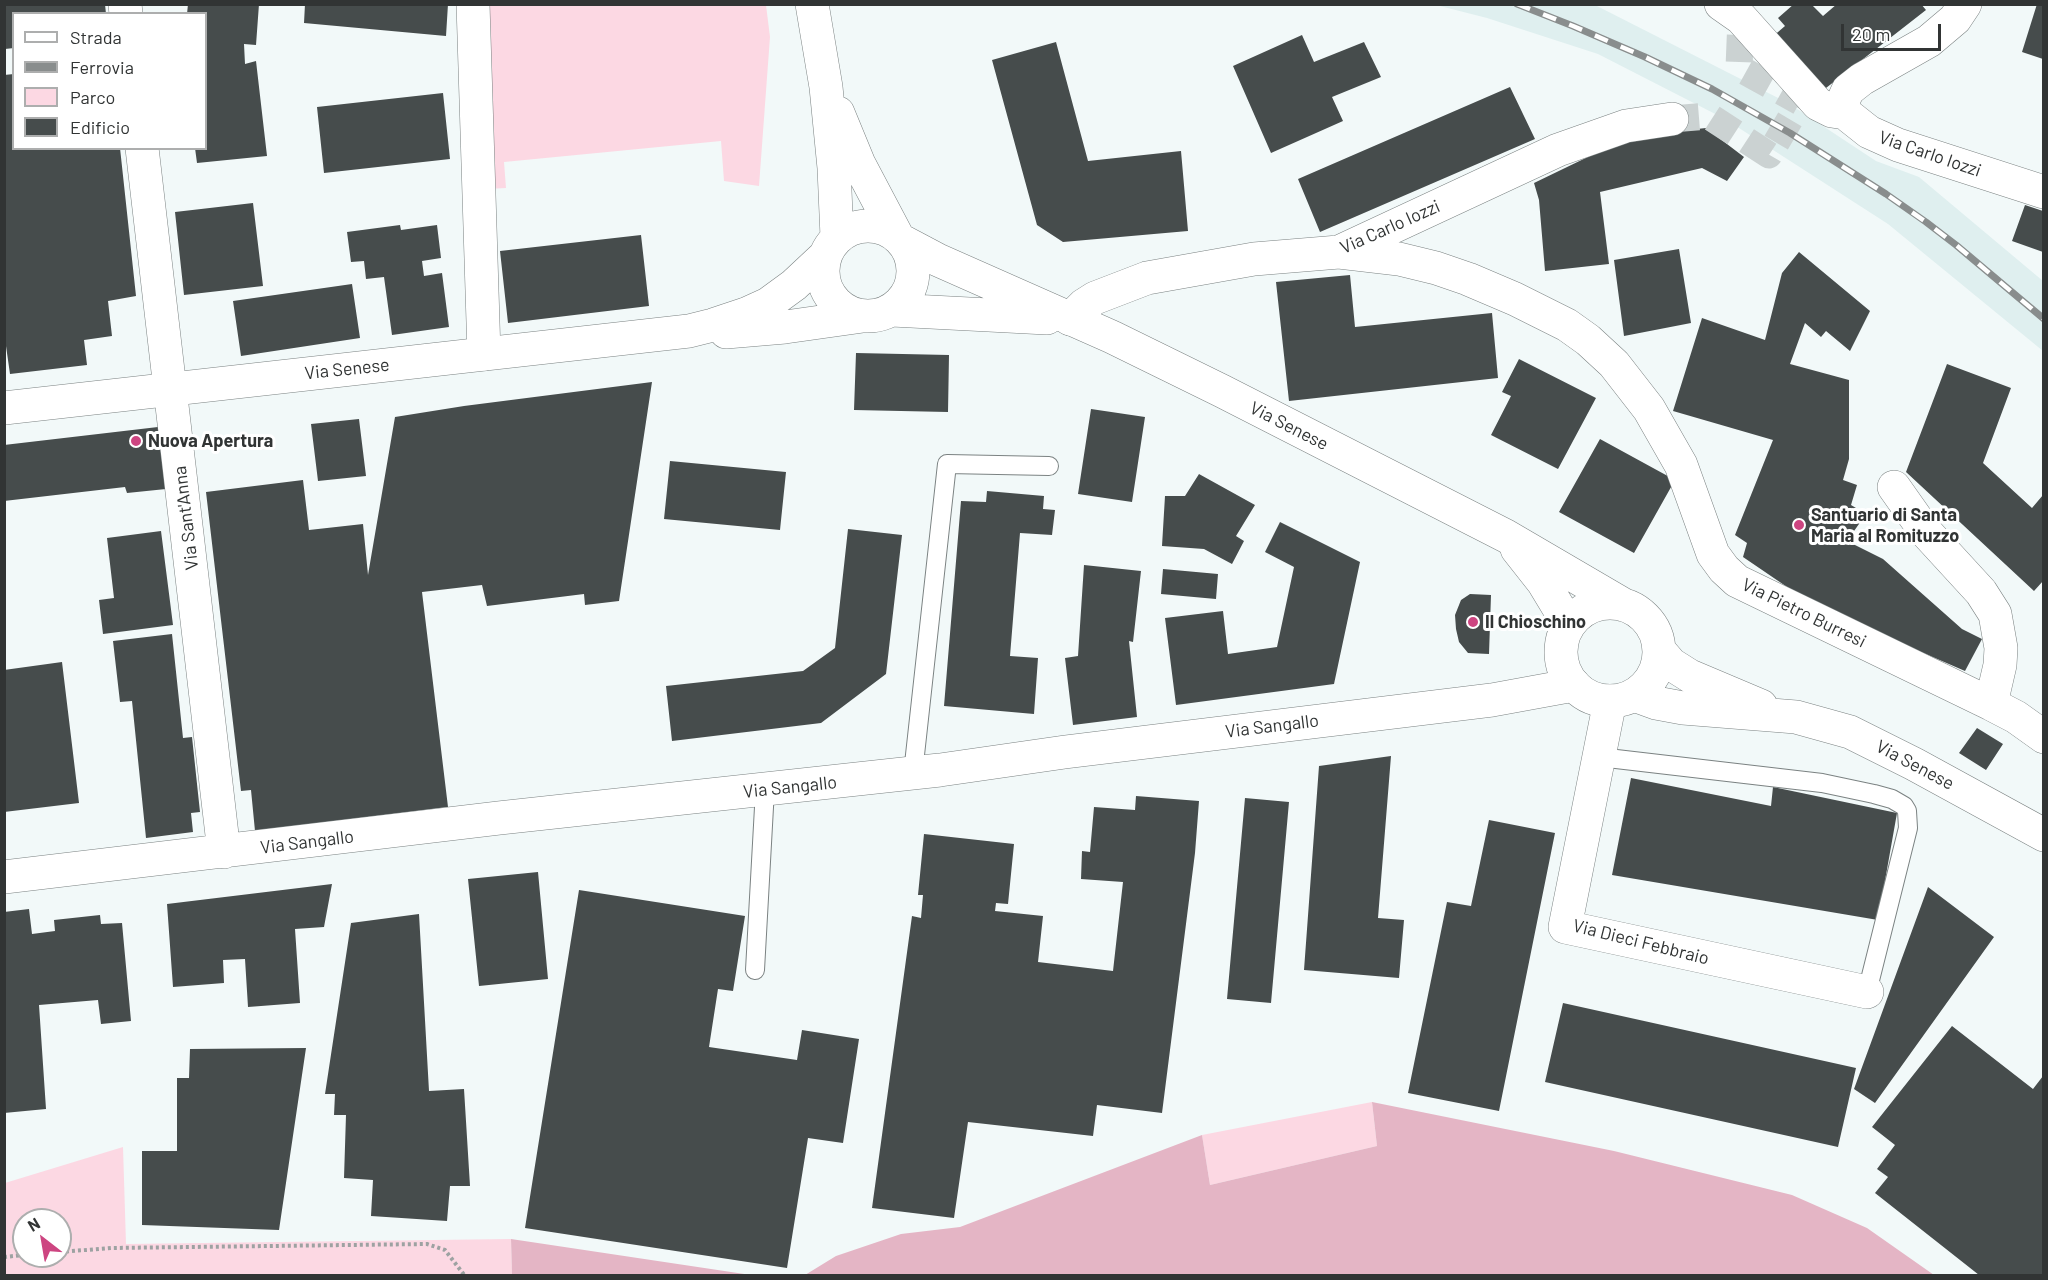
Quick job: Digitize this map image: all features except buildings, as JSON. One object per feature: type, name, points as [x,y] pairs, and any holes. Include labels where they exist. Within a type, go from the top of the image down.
[{"type":"street","points":[[473,4],[484,354]]},
{"type":"street","points":[[812,4],[826,87],[834,168],[831,247],[822,270],[824,283],[829,295],[838,306],[850,313],[877,313],[903,300],[911,286],[914,271],[912,256],[859,164],[826,87]]},
{"type":"street","name":"Via Carlo Iozzi","points":[[1721,4],[1741,18],[1813,100],[1825,108],[1845,113],[1869,132],[1898,145],[2043,192]]},
{"type":"street","points":[[1845,113],[1842,108],[1848,90],[1929,41],[1955,19],[1965,4]]},
{"type":"street","name":"Via Carlo Iozzi","points":[[1070,319],[1095,298],[1147,278],[1254,259],[1339,252],[1558,150],[1626,126],[1672,119]]},
{"type":"street","name":"Via Sant'Anna","points":[[142,150],[224,852]]},
{"type":"street","points":[[831,247],[847,230],[873,225],[886,229],[901,239]]},
{"type":"street","name":"Via Senese","points":[[901,239],[938,260],[1176,368],[1506,536],[1638,611],[1649,621],[1656,635],[1659,650],[1671,664],[1690,676],[1779,714]]},
{"type":"street","name":"Via Senese","points":[[689,331],[746,314],[768,304],[794,285],[831,247]]},
{"type":"street","name":"Via Pietro Burresi","points":[[1339,252],[1399,259],[1436,268],[1496,291],[1567,325],[1588,340],[1614,364],[1649,409],[1681,465],[1713,554],[1737,581],[1991,704],[2016,717],[2043,737]]},
{"type":"street","name":"Via Senese","points":[[4,408],[689,331],[754,331],[877,313],[1070,319]]},
{"type":"street","points":[[1894,487],[1925,531],[1981,592],[1995,614],[2001,648],[2000,665],[1991,704]]},
{"type":"street","name":"Via Senese","points":[[1506,536],[1533,569],[1569,625]]},
{"type":"street","points":[[1574,685],[1565,670],[1561,654],[1563,639],[1569,625],[1580,613],[1593,606],[1608,603],[1624,604]]},
{"type":"street","points":[[1622,698],[1644,687],[1653,676],[1658,663],[1659,650]]},
{"type":"street","name":"Via Senese","points":[[1574,685],[1597,699],[1622,698],[1683,708],[1779,714],[1815,721],[1864,739],[2043,835]]},
{"type":"street","name":"Via Sangallo","points":[[4,877],[499,818],[913,773],[1481,701],[1574,685]]},
{"type":"street","name":"Via Dieci Febbraio","points":[[1622,698],[1599,757],[1565,927],[1867,992]]},
{"type":"lane","points":[[913,773],[946,464],[1049,466]]},
{"type":"lane","points":[[1599,757],[1822,783],[1892,799],[1904,806],[1907,811],[1908,828],[1867,992]]},
{"type":"lane","points":[[755,970],[765,789]]},
{"type":"path","points":[[72,1251],[122,1248],[427,1244],[445,1250],[465,1275]]},
{"type":"shaded area","points":[[1436,5],[1595,5],[1788,103],[1876,161],[1919,177],[2043,281],[2043,351],[1888,224],[1725,119],[1598,54],[1487,18]]},
{"type":"shaded area","points":[[1372,1102],[1614,1151],[1792,1195],[1867,1228],[1934,1275],[805,1275],[836,1256],[901,1234],[960,1227],[1202,1135],[1210,1185],[1377,1146]]},
{"type":"shaded area","points":[[511,1239],[751,1275],[512,1275]]},
{"type":"green space","points":[[484,5],[766,5],[770,37],[759,186],[724,181],[721,141],[504,162],[506,188],[486,189]]},
{"type":"green space","points":[[1372,1102],[1377,1146],[1210,1185],[1202,1135]]},
{"type":"green space","points":[[123,1147],[126,1244],[511,1239],[512,1275],[5,1276],[5,1183]]},
{"type":"tunnel","points":[[1672,119],[1709,116],[1769,155],[1800,102],[1739,68],[1741,18]]},
{"type":"railway","points":[[1517,4],[1645,57],[1712,89],[1790,133],[1926,222],[2044,319]]},
{"type":"place","name":"Nuova Apertura","points":[[136,441]]},
{"type":"place","name":"Santuario di Santa Maria al Romituzzo","points":[[1799,525]]},
{"type":"place","name":"Il Chioschino","points":[[1473,622]]}]
